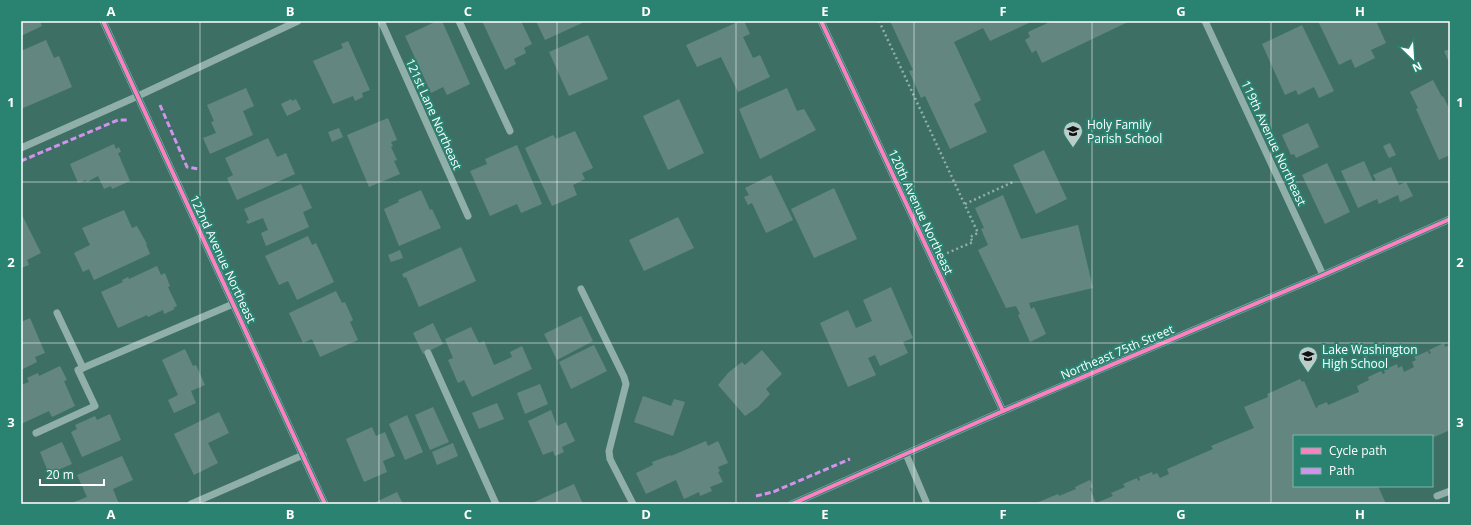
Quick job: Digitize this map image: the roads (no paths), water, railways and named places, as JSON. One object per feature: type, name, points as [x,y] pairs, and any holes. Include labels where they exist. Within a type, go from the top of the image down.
[{"type":"street","name":"122nd Avenue Northeast","points":[[103,21],[302,455],[326,504]]},
{"type":"street","points":[[21,148],[138,96],[298,21]]},
{"type":"street","name":"121st Lane Northeast","points":[[381,21],[468,216]]},
{"type":"street","points":[[459,21],[510,131]]},
{"type":"street","name":"120th Avenue Northeast","points":[[821,21],[1003,411]]},
{"type":"street","name":"119th Avenue Northeast","points":[[1205,21],[1323,275]]},
{"type":"street","name":"Northeast 75th Street","points":[[792,504],[1003,411],[1323,275],[1450,218]]},
{"type":"street","points":[[581,289],[626,384],[609,451],[610,459],[633,504]]},
{"type":"street","points":[[36,433],[95,406],[78,370],[233,304]]},
{"type":"street","points":[[57,313],[83,368]]},
{"type":"street","points":[[428,353],[496,504]]},
{"type":"street","points":[[906,454],[928,504]]},
{"type":"street","points":[[191,504],[302,455]]},
{"type":"street","points":[[1437,496],[1450,490]]},
{"type":"place","name":"Holy Family Parish School","points":[[1073,148]]},
{"type":"place","name":"Lake Washington High School","points":[[1308,373]]}]
